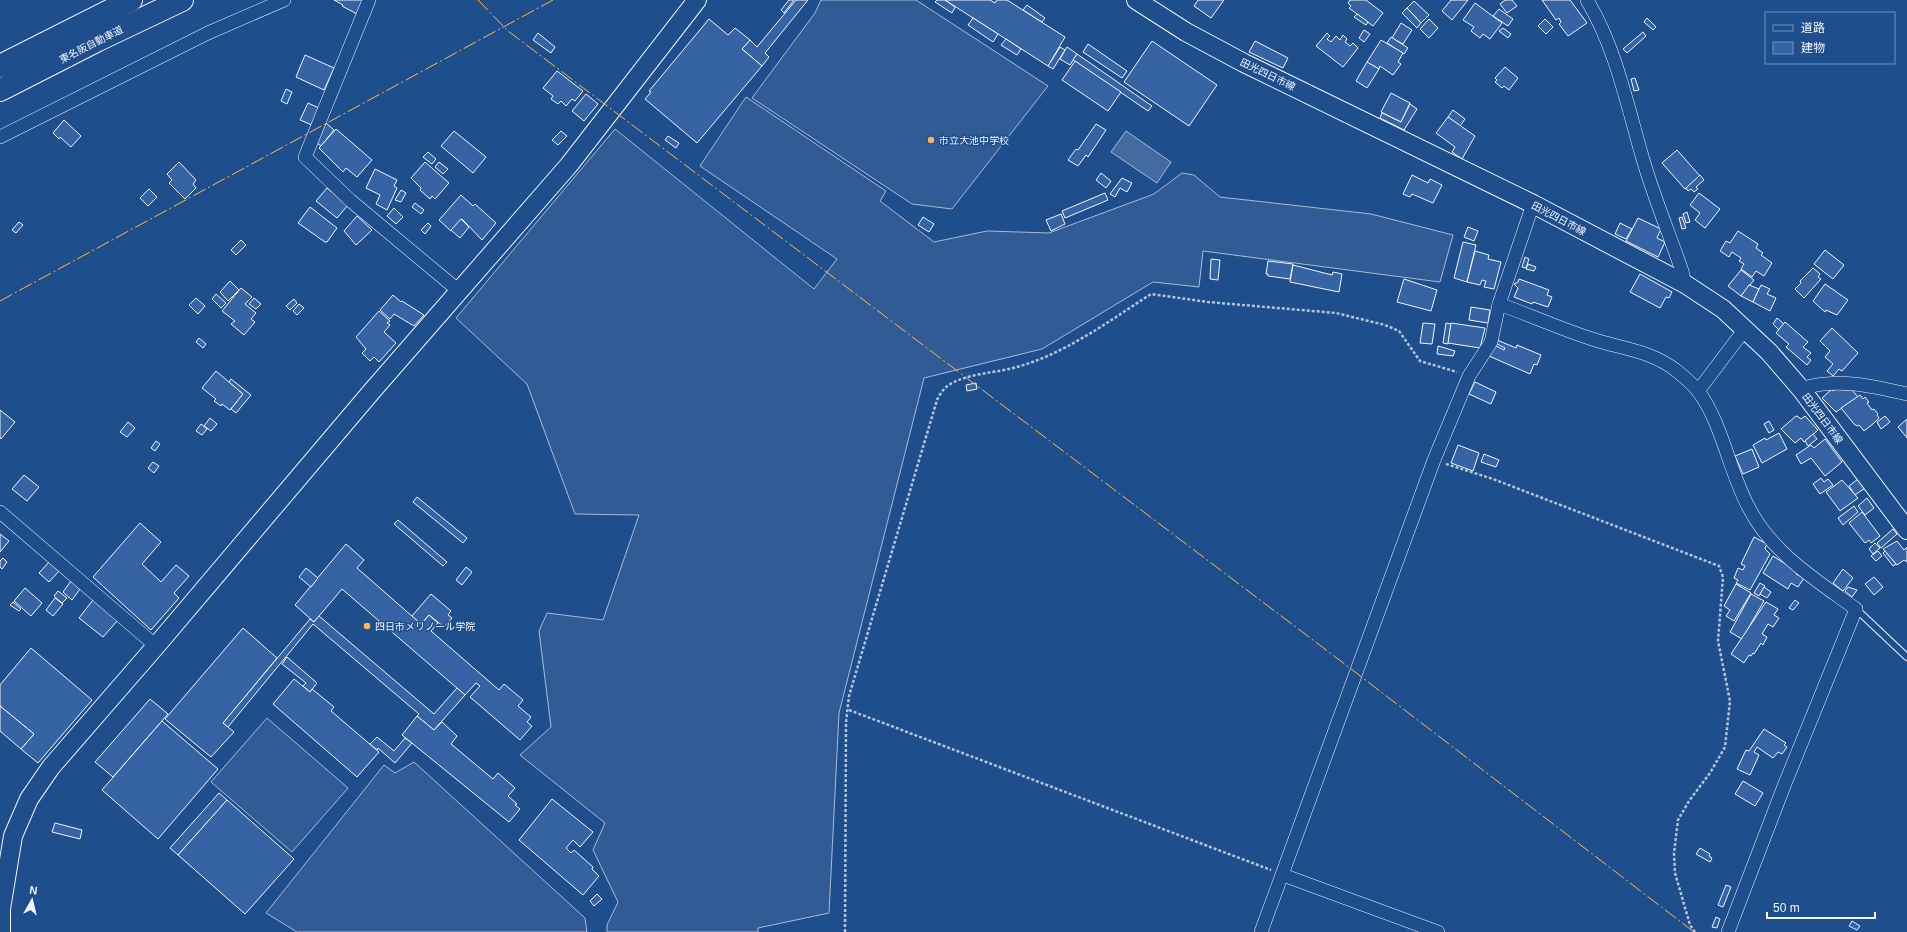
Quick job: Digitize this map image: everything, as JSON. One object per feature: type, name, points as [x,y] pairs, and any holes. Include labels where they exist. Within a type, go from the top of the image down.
[{"type":"highway","points":[[0,66],[131,0]]},
{"type":"highway","name":"東名阪自動車道","points":[[0,90],[98,40],[182,0]]},
{"type":"street","points":[[0,137],[208,33],[284,0]]},
{"type":"street","points":[[369,0],[305,157],[351,201],[459,291]]},
{"type":"street","points":[[0,932],[5,875],[13,836],[29,799],[51,767],[156,646],[372,391],[569,165],[697,0]]},
{"type":"street","name":"田光四日市線","points":[[1136,0],[1186,32],[1244,63],[1533,204],[1684,284],[1723,309],[1769,352],[1801,389],[1907,530]]},
{"type":"street","points":[[1587,0],[1600,21],[1631,114],[1642,157],[1682,271],[1684,284]]},
{"type":"street","points":[[1261,932],[1434,460],[1469,376],[1491,342],[1499,304],[1533,204]]},
{"type":"street","points":[[1499,304],[1594,340],[1622,346],[1650,355],[1676,370],[1698,391],[1709,410],[1748,508],[1764,532],[1794,563],[1856,609],[1784,786],[1728,932]]},
{"type":"street","points":[[1698,391],[1745,329]]},
{"type":"street","points":[[1801,389],[1817,383],[1869,385],[1907,394]]},
{"type":"street","points":[[0,512],[156,646]]},
{"type":"street","points":[[1283,875],[1438,932]]},
{"type":"lane","points":[[1856,609],[1907,657]]},
{"type":"path","points":[[845,932],[846,722],[849,710],[849,696],[937,400],[945,388],[955,381],[1011,368],[1047,357],[1110,321],[1151,294],[1208,302],[1336,313],[1385,325],[1399,331],[1420,361],[1469,376]]},
{"type":"path","points":[[1434,460],[1500,482],[1719,566],[1723,577],[1718,641],[1730,701],[1725,747],[1710,774],[1689,800],[1678,820],[1674,853],[1676,873],[1690,925],[1695,932]]},
{"type":"path","points":[[849,710],[1283,875]]},
{"type":"shaded area","points":[[821,0],[916,0],[1048,86],[952,209],[912,204],[752,98],[815,13]]},
{"type":"shaded area","points":[[746,97],[886,191],[880,201],[934,242],[987,231],[1049,233],[1154,194],[1182,173],[1194,175],[1220,197],[1371,214],[1453,235],[1440,282],[1203,251],[1199,287],[1153,282],[1042,349],[924,378],[839,713],[829,913],[758,928],[758,932],[607,932],[607,925],[618,902],[593,850],[605,823],[520,755],[551,727],[539,631],[547,613],[603,620],[639,515],[575,514],[527,384],[456,318],[615,129],[814,289],[837,259],[700,166]]},
{"type":"shaded area","points":[[1126,131],[1171,162],[1157,183],[1111,152]]},
{"type":"shaded area","points":[[267,718],[348,788],[292,852],[211,782]]},
{"type":"shaded area","points":[[414,762],[585,918],[587,932],[297,932],[266,913],[384,765],[395,773]]},
{"type":"building","points":[[334,0],[363,0],[357,14]]},
{"type":"building","points":[[789,0],[794,0],[784,13],[781,10]]},
{"type":"building","points":[[796,0],[808,0],[765,53],[769,57],[762,66],[742,49],[750,40],[757,47]]},
{"type":"building","points":[[937,0],[945,0],[955,7],[952,13],[935,2]]},
{"type":"building","points":[[945,0],[990,0],[995,3],[997,0],[1007,0],[1065,37],[1048,66]]},
{"type":"building","points":[[1198,0],[1224,0],[1211,18],[1194,6]]},
{"type":"building","points":[[1350,0],[1366,0],[1383,13],[1373,26],[1349,8],[1351,6],[1348,3]]},
{"type":"building","points":[[1451,0],[1468,0],[1452,20],[1442,11]]},
{"type":"building","points":[[1505,0],[1512,0],[1517,6],[1507,13],[1500,4]]},
{"type":"building","points":[[1542,0],[1570,0],[1587,23],[1568,36],[1559,24],[1561,22],[1559,18],[1556,20]]},
{"type":"building","points":[[1414,1],[1429,15],[1421,23],[1407,8]]},
{"type":"building","points":[[1475,3],[1502,23],[1490,39],[1483,34],[1480,38],[1471,31],[1474,27],[1463,20]]},
{"type":"building","points":[[1027,5],[1045,18],[1042,22],[1023,10]]},
{"type":"building","points":[[1407,8],[1421,23],[1417,28],[1402,13]]},
{"type":"building","points":[[1499,9],[1513,19],[1508,26],[1493,16]]},
{"type":"building","points":[[1357,14],[1368,22],[1366,25],[1354,17]]},
{"type":"building","points":[[973,18],[998,34],[993,42],[968,25]]},
{"type":"building","points":[[1647,18],[1656,27],[1653,30],[1644,22]]},
{"type":"building","points":[[709,19],[728,35],[735,28],[750,40],[742,49],[762,66],[697,143],[645,99],[651,92],[649,91]]},
{"type":"building","points":[[1429,19],[1438,28],[1429,38],[1420,29]]},
{"type":"building","points":[[1545,19],[1553,27],[1546,34],[1538,26]]},
{"type":"building","points":[[1401,23],[1412,30],[1403,44],[1392,38]]},
{"type":"building","points":[[1503,28],[1511,34],[1508,38],[1499,31]]},
{"type":"building","points":[[1364,30],[1370,34],[1364,42],[1359,38]]},
{"type":"building","points":[[1643,32],[1646,36],[1627,53],[1623,49]]},
{"type":"building","points":[[538,33],[555,47],[551,53],[533,40]]},
{"type":"building","points":[[1327,33],[1330,36],[1327,39],[1331,42],[1336,36],[1340,40],[1343,35],[1347,39],[1345,42],[1350,46],[1353,43],[1358,48],[1343,67],[1316,46]]},
{"type":"building","points":[[1391,37],[1408,48],[1404,54],[1387,43]]},
{"type":"building","points":[[1006,39],[1021,49],[1017,55],[1001,45]]},
{"type":"building","points":[[1381,40],[1403,53],[1398,62],[1401,64],[1393,75],[1380,66],[1379,69],[1367,62]]},
{"type":"building","points":[[1152,41],[1217,85],[1189,126],[1124,82]]},
{"type":"building","points":[[1255,41],[1288,58],[1283,68],[1249,52]]},
{"type":"building","points":[[1088,44],[1127,71],[1122,78],[1083,52]]},
{"type":"building","points":[[1060,47],[1065,50],[1053,69],[1048,66]]},
{"type":"building","points":[[1067,47],[1077,54],[1070,65],[1060,59]]},
{"type":"building","points":[[1077,54],[1152,106],[1148,111],[1073,60]]},
{"type":"building","points":[[305,55],[334,68],[324,90],[296,77]]},
{"type":"building","points":[[1075,61],[1121,92],[1108,111],[1062,80]]},
{"type":"building","points":[[1367,62],[1379,69],[1367,88],[1356,81]]},
{"type":"building","points":[[1505,67],[1518,78],[1509,90],[1504,86],[1502,88],[1495,82],[1497,80],[1495,78]]},
{"type":"building","points":[[557,71],[583,91],[575,101],[572,99],[566,106],[561,101],[558,104],[551,99],[553,96],[543,88]]},
{"type":"building","points":[[1635,78],[1639,90],[1634,91],[1631,79]]},
{"type":"building","points":[[286,89],[292,92],[287,104],[281,101]]},
{"type":"building","points":[[1391,93],[1410,103],[1401,122],[1381,112]]},
{"type":"building","points":[[586,94],[598,104],[584,121],[572,111]]},
{"type":"building","points":[[308,103],[319,108],[312,125],[300,120]]},
{"type":"building","points":[[1410,104],[1417,109],[1404,130],[1380,118],[1382,113],[1401,122]]},
{"type":"building","points":[[1453,110],[1465,119],[1460,126],[1448,117]]},
{"type":"building","points":[[1448,117],[1475,136],[1462,159],[1452,152],[1455,147],[1436,133]]},
{"type":"building","points":[[64,120],[81,136],[71,147],[53,133]]},
{"type":"building","points":[[326,123],[334,130],[321,146],[317,143]]},
{"type":"building","points":[[1096,124],[1106,130],[1088,157],[1086,155],[1078,166],[1068,160],[1076,149],[1078,150]]},
{"type":"building","points":[[336,129],[372,160],[357,177],[346,168],[343,172],[319,148]]},
{"type":"building","points":[[454,131],[486,157],[473,173],[441,146]]},
{"type":"building","points":[[561,131],[567,136],[558,145],[552,140]]},
{"type":"building","points":[[668,136],[679,143],[676,148],[665,140]]},
{"type":"building","points":[[1677,150],[1700,176],[1685,189],[1662,163]]},
{"type":"building","points":[[428,152],[436,159],[432,164],[423,157]]},
{"type":"building","points":[[179,162],[196,180],[193,184],[196,188],[185,199],[169,183],[172,180],[167,174]]},
{"type":"building","points":[[425,162],[449,183],[435,199],[432,196],[430,199],[420,190],[421,188],[411,178]]},
{"type":"building","points":[[439,162],[448,169],[443,174],[435,167]]},
{"type":"building","points":[[375,169],[397,180],[394,186],[397,188],[387,210],[376,204],[380,195],[366,188]]},
{"type":"building","points":[[1101,173],[1111,181],[1106,188],[1096,180]]},
{"type":"building","points":[[1412,175],[1428,183],[1430,179],[1442,185],[1433,203],[1412,194],[1410,197],[1403,194]]},
{"type":"building","points":[[1700,175],[1704,180],[1696,187],[1698,189],[1694,192],[1691,189],[1688,191],[1686,188]]},
{"type":"building","points":[[1122,178],[1132,183],[1127,192],[1120,188],[1115,197],[1110,194]]},
{"type":"building","points":[[327,188],[348,205],[337,218],[316,201]]},
{"type":"building","points":[[149,189],[157,197],[148,206],[140,198]]},
{"type":"building","points":[[401,190],[406,193],[401,202],[395,200]]},
{"type":"building","points":[[1105,193],[1108,200],[1065,218],[1062,211]]},
{"type":"building","points":[[1699,193],[1720,209],[1705,228],[1695,220],[1700,213],[1690,205]]},
{"type":"building","points":[[461,195],[473,206],[475,204],[496,223],[482,240],[462,219],[451,231],[439,220]]},
{"type":"building","points":[[415,203],[424,210],[421,214],[412,207]]},
{"type":"building","points":[[310,207],[337,228],[327,242],[298,223]]},
{"type":"building","points":[[394,208],[403,217],[396,224],[387,216]]},
{"type":"building","points":[[1687,212],[1690,222],[1686,223],[1683,214]]},
{"type":"building","points":[[1061,214],[1065,224],[1051,231],[1046,220]]},
{"type":"building","points":[[357,216],[372,230],[356,245],[344,231]]},
{"type":"building","points":[[923,217],[934,224],[929,232],[918,225]]},
{"type":"building","points":[[1682,217],[1686,228],[1682,229],[1679,218]]},
{"type":"building","points":[[1638,218],[1661,229],[1657,238],[1665,242],[1658,257],[1626,241]]},
{"type":"building","points":[[461,219],[469,227],[460,238],[451,230]]},
{"type":"building","points":[[19,222],[23,225],[16,233],[12,230]]},
{"type":"building","points":[[428,223],[431,226],[425,234],[421,230]]},
{"type":"building","points":[[1620,223],[1632,229],[1626,239],[1615,234]]},
{"type":"building","points":[[1468,227],[1478,231],[1474,241],[1464,237]]},
{"type":"building","points":[[1738,231],[1758,244],[1756,248],[1763,253],[1761,255],[1772,263],[1764,276],[1756,271],[1752,277],[1741,269],[1744,264],[1739,261],[1741,258],[1732,252],[1729,257],[1720,251],[1726,241],[1730,243]]},
{"type":"building","points":[[241,240],[246,245],[236,255],[231,250]]},
{"type":"building","points":[[1463,242],[1476,245],[1467,282],[1454,278]]},
{"type":"building","points":[[1825,250],[1844,265],[1833,279],[1814,264]]},
{"type":"building","points":[[1475,251],[1489,255],[1488,259],[1501,262],[1494,289],[1484,287],[1486,281],[1482,280],[1480,285],[1467,282]]},
{"type":"building","points":[[1525,257],[1529,259],[1526,268],[1522,267]]},
{"type":"building","points":[[1211,259],[1220,260],[1218,280],[1210,279]]},
{"type":"building","points":[[1268,261],[1293,264],[1290,279],[1268,276],[1268,274],[1266,274]]},
{"type":"building","points":[[1528,264],[1536,267],[1534,271],[1526,269]]},
{"type":"building","points":[[1293,265],[1332,275],[1333,272],[1342,274],[1339,292],[1290,282]]},
{"type":"building","points":[[1813,268],[1820,274],[1818,277],[1821,279],[1804,298],[1795,289],[1801,283],[1800,281]]},
{"type":"building","points":[[1741,270],[1754,280],[1741,296],[1728,286]]},
{"type":"building","points":[[1640,274],[1672,292],[1669,298],[1666,297],[1660,308],[1630,292]]},
{"type":"building","points":[[1404,279],[1437,290],[1431,311],[1397,302]]},
{"type":"building","points":[[1519,279],[1549,290],[1547,295],[1552,297],[1548,307],[1533,302],[1532,304],[1514,297],[1518,288],[1514,284],[1518,282]]},
{"type":"building","points":[[230,281],[239,290],[228,301],[220,292]]},
{"type":"building","points":[[1825,284],[1848,300],[1837,315],[1826,310],[1825,312],[1813,301]]},
{"type":"building","points":[[1749,285],[1759,289],[1753,302],[1741,296]]},
{"type":"building","points":[[1761,285],[1770,289],[1767,294],[1776,298],[1770,311],[1753,302]]},
{"type":"building","points":[[241,288],[252,297],[245,304],[256,313],[251,319],[255,322],[244,335],[231,324],[235,321],[222,311]]},
{"type":"building","points":[[216,294],[226,303],[221,308],[212,299]]},
{"type":"building","points":[[393,295],[401,302],[402,301],[424,315],[414,326],[394,314],[390,319],[380,310]]},
{"type":"building","points":[[196,298],[205,306],[198,314],[189,305]]},
{"type":"building","points":[[254,298],[261,304],[256,309],[249,304]]},
{"type":"building","points":[[294,299],[297,303],[290,310],[286,306]]},
{"type":"building","points":[[299,304],[304,308],[297,315],[293,311]]},
{"type":"building","points":[[1471,307],[1490,310],[1488,323],[1469,320]]},
{"type":"building","points":[[379,311],[390,321],[387,323],[390,325],[384,332],[396,343],[379,362],[374,357],[370,361],[362,353],[366,349],[356,337]]},
{"type":"building","points":[[1777,318],[1784,324],[1779,330],[1773,324]]},
{"type":"building","points":[[1785,322],[1808,342],[1803,347],[1811,353],[1807,357],[1811,360],[1807,365],[1786,347],[1789,344],[1776,333]]},
{"type":"building","points":[[1423,323],[1435,324],[1432,344],[1420,343]]},
{"type":"building","points":[[1446,323],[1451,324],[1448,344],[1443,343]]},
{"type":"building","points":[[1451,323],[1485,328],[1480,348],[1448,343]]},
{"type":"building","points":[[1832,328],[1858,353],[1842,371],[1839,369],[1833,376],[1827,371],[1833,364],[1825,357],[1830,351],[1820,341]]},
{"type":"building","points":[[199,338],[206,344],[203,348],[196,342]]},
{"type":"building","points":[[1497,340],[1516,348],[1517,345],[1541,355],[1537,365],[1534,364],[1530,374],[1489,356],[1494,345],[1504,350],[1505,348],[1495,343]]},
{"type":"building","points":[[1438,346],[1455,351],[1453,356],[1437,354]]},
{"type":"building","points":[[216,371],[243,394],[230,410],[222,404],[221,406],[214,401],[216,399],[202,388]]},
{"type":"building","points":[[231,379],[251,395],[236,413],[231,409],[243,394],[229,382]]},
{"type":"building","points":[[1475,382],[1496,392],[1491,404],[1469,394]]},
{"type":"building","points":[[976,383],[977,389],[967,391],[966,385]]},
{"type":"building","points":[[1832,389],[1833,391],[1834,389],[1852,390],[1858,397],[1836,412],[1822,398]]},
{"type":"building","points":[[1860,395],[1863,399],[1865,397],[1869,402],[1867,403],[1872,410],[1874,409],[1878,414],[1877,415],[1879,418],[1864,431],[1859,425],[1857,426],[1854,424],[1841,408]]},
{"type":"building","points":[[0,410],[15,422],[1,439],[0,438]]},
{"type":"building","points":[[1796,416],[1801,419],[1805,416],[1818,430],[1804,442],[1801,438],[1795,443],[1781,429]]},
{"type":"building","points":[[1885,416],[1890,422],[1881,429],[1877,422]]},
{"type":"building","points":[[210,418],[217,424],[211,431],[204,426]]},
{"type":"building","points":[[1907,419],[1907,438],[1898,427]]},
{"type":"building","points":[[1769,421],[1774,430],[1769,433],[1764,424]]},
{"type":"building","points":[[128,422],[135,428],[127,437],[120,432]]},
{"type":"building","points":[[201,424],[207,429],[202,435],[196,431]]},
{"type":"building","points":[[1779,433],[1787,449],[1762,463],[1753,445],[1765,438],[1766,440]]},
{"type":"building","points":[[1813,434],[1817,439],[1808,446],[1805,441]]},
{"type":"building","points":[[1825,439],[1842,462],[1825,476],[1811,458],[1801,464],[1796,455],[1811,445],[1814,448]]},
{"type":"building","points":[[156,441],[160,444],[155,451],[151,448]]},
{"type":"building","points":[[1458,445],[1479,453],[1473,471],[1451,463]]},
{"type":"building","points":[[1752,449],[1759,467],[1743,474],[1735,456]]},
{"type":"building","points":[[1484,454],[1499,460],[1496,467],[1481,462]]},
{"type":"building","points":[[153,462],[159,466],[154,473],[148,468]]},
{"type":"building","points":[[24,475],[39,487],[27,501],[12,489]]},
{"type":"building","points":[[1821,478],[1824,482],[1828,479],[1833,485],[1820,494],[1813,484]]},
{"type":"building","points":[[1858,479],[1865,488],[1855,495],[1849,486]]},
{"type":"building","points":[[1842,480],[1858,498],[1840,511],[1826,492]]},
{"type":"building","points":[[417,497],[467,538],[463,543],[413,502]]},
{"type":"building","points":[[1867,498],[1874,508],[1865,515],[1858,506]]},
{"type":"building","points":[[1854,506],[1858,512],[1843,525],[1838,518]]},
{"type":"building","points":[[1862,512],[1880,536],[1871,543],[1869,540],[1865,543],[1849,523]]},
{"type":"building","points":[[398,520],[447,562],[443,566],[394,524]]},
{"type":"building","points":[[140,523],[161,542],[142,564],[161,582],[176,565],[189,576],[174,593],[179,598],[151,630],[93,577]]},
{"type":"building","points":[[1893,529],[1897,534],[1881,548],[1877,543]]},
{"type":"building","points":[[0,534],[9,541],[0,552]]},
{"type":"building","points":[[1754,537],[1767,544],[1765,549],[1770,554],[1750,590],[1736,583],[1738,580],[1734,578],[1738,568],[1743,570],[1745,566],[1741,564]]},
{"type":"building","points":[[1897,541],[1904,550],[1907,547],[1907,562],[1904,560],[1897,565],[1883,549]]},
{"type":"building","points":[[1875,543],[1880,548],[1873,554],[1869,549]]},
{"type":"building","name":"四日市メリノール学院","points":[[346,544],[364,560],[357,568],[421,624],[429,615],[438,623],[431,631],[499,690],[504,684],[523,700],[518,706],[531,717],[527,722],[532,726],[520,740],[470,697],[480,686],[476,683],[465,695],[342,589],[314,622],[295,605]]},
{"type":"building","points":[[1878,551],[1882,556],[1876,561],[1871,556]]},
{"type":"building","points":[[1885,551],[1896,564],[1893,566],[1883,553]]},
{"type":"building","points":[[1773,556],[1798,572],[1796,574],[1804,578],[1798,587],[1791,583],[1788,589],[1763,573]]},
{"type":"building","points":[[3,558],[7,562],[2,569],[0,567],[0,561]]},
{"type":"building","points":[[49,562],[59,571],[49,582],[39,573]]},
{"type":"building","points":[[466,567],[472,572],[462,585],[456,580]]},
{"type":"building","points":[[306,568],[318,578],[311,587],[299,577]]},
{"type":"building","points":[[1843,569],[1853,578],[1843,591],[1833,583]]},
{"type":"building","points":[[1874,577],[1883,587],[1874,595],[1865,584]]},
{"type":"building","points":[[71,581],[80,589],[72,600],[63,592]]},
{"type":"building","points":[[1760,583],[1765,586],[1759,596],[1754,593]]},
{"type":"building","points":[[1736,584],[1751,593],[1734,621],[1726,616],[1730,610],[1724,606]]},
{"type":"building","points":[[1764,587],[1771,592],[1767,598],[1760,594]]},
{"type":"building","points":[[1848,587],[1857,590],[1852,597],[1845,591]]},
{"type":"building","points":[[25,588],[42,603],[31,616],[14,601]]},
{"type":"building","points":[[58,591],[67,598],[62,603],[54,596]]},
{"type":"building","points":[[431,594],[451,611],[448,615],[452,618],[444,627],[429,615],[421,624],[412,616]]},
{"type":"building","points":[[1751,594],[1764,601],[1742,639],[1730,632]]},
{"type":"building","points":[[55,598],[63,604],[53,616],[46,610]]},
{"type":"building","points":[[93,600],[118,620],[103,637],[79,618]]},
{"type":"building","points":[[1795,600],[1799,603],[1793,610],[1789,608]]},
{"type":"building","points":[[13,602],[21,609],[19,611],[10,605]]},
{"type":"building","points":[[1766,602],[1778,609],[1774,615],[1779,618],[1773,627],[1768,624],[1762,634],[1767,637],[1763,645],[1761,643],[1754,654],[1753,653],[1751,656],[1749,655],[1744,663],[1731,654]]},
{"type":"building","points":[[319,616],[434,714],[457,688],[465,695],[434,730],[417,716],[419,714],[313,624],[228,727],[223,723],[310,619],[314,622]]},
{"type":"building","points":[[243,628],[277,658],[223,723],[234,732],[211,757],[165,719]]},
{"type":"building","points":[[31,648],[92,700],[38,763],[21,749],[34,734],[0,706],[0,685]]},
{"type":"building","points":[[287,657],[317,683],[310,692],[303,686],[306,683],[282,664]]},
{"type":"building","points":[[294,679],[310,692],[312,689],[334,707],[331,711],[379,752],[357,777],[273,704]]},
{"type":"building","points":[[150,699],[168,714],[113,777],[95,762]]},
{"type":"building","points":[[0,706],[34,734],[21,749],[0,731]]},
{"type":"building","points":[[417,716],[434,730],[442,722],[457,736],[451,744],[493,779],[498,773],[515,788],[508,796],[520,809],[509,822],[402,735]]},
{"type":"building","points":[[162,721],[218,769],[158,839],[102,790]]},
{"type":"building","points":[[1764,729],[1786,743],[1784,745],[1787,747],[1782,754],[1778,752],[1773,758],[1757,747],[1754,752],[1759,755],[1750,775],[1737,769],[1746,750],[1749,751]]},
{"type":"building","points":[[377,737],[394,751],[405,738],[412,743],[395,763],[378,748],[377,750],[370,744]]},
{"type":"building","points":[[1743,781],[1763,793],[1755,806],[1735,794]]},
{"type":"building","points":[[219,793],[227,800],[178,855],[170,848]]},
{"type":"building","points":[[552,799],[593,832],[580,847],[573,840],[566,848],[571,853],[574,850],[593,867],[592,869],[599,876],[583,895],[519,840]]},
{"type":"building","points":[[227,800],[294,859],[245,914],[178,855]]},
{"type":"building","points":[[55,823],[82,830],[80,839],[52,832]]},
{"type":"building","points":[[1700,848],[1710,854],[1709,856],[1712,858],[1710,862],[1696,854]]},
{"type":"building","points":[[1726,885],[1731,887],[1723,907],[1718,905]]},
{"type":"building","points":[[597,894],[602,899],[594,906],[590,901]]},
{"type":"building","points":[[1716,917],[1720,919],[1717,928],[1712,927]]},
{"type":"building","points":[[1852,921],[1860,926],[1857,930],[1849,926]]},
{"type":"power","points":[[478,0],[508,31],[1342,662],[1694,932]]},
{"type":"power","points":[[0,301],[553,0]]},
{"type":"place","name":"市立大池中学校","points":[[931,140]]},
{"type":"place","name":"四日市メリノール学院","points":[[367,626]]}]
